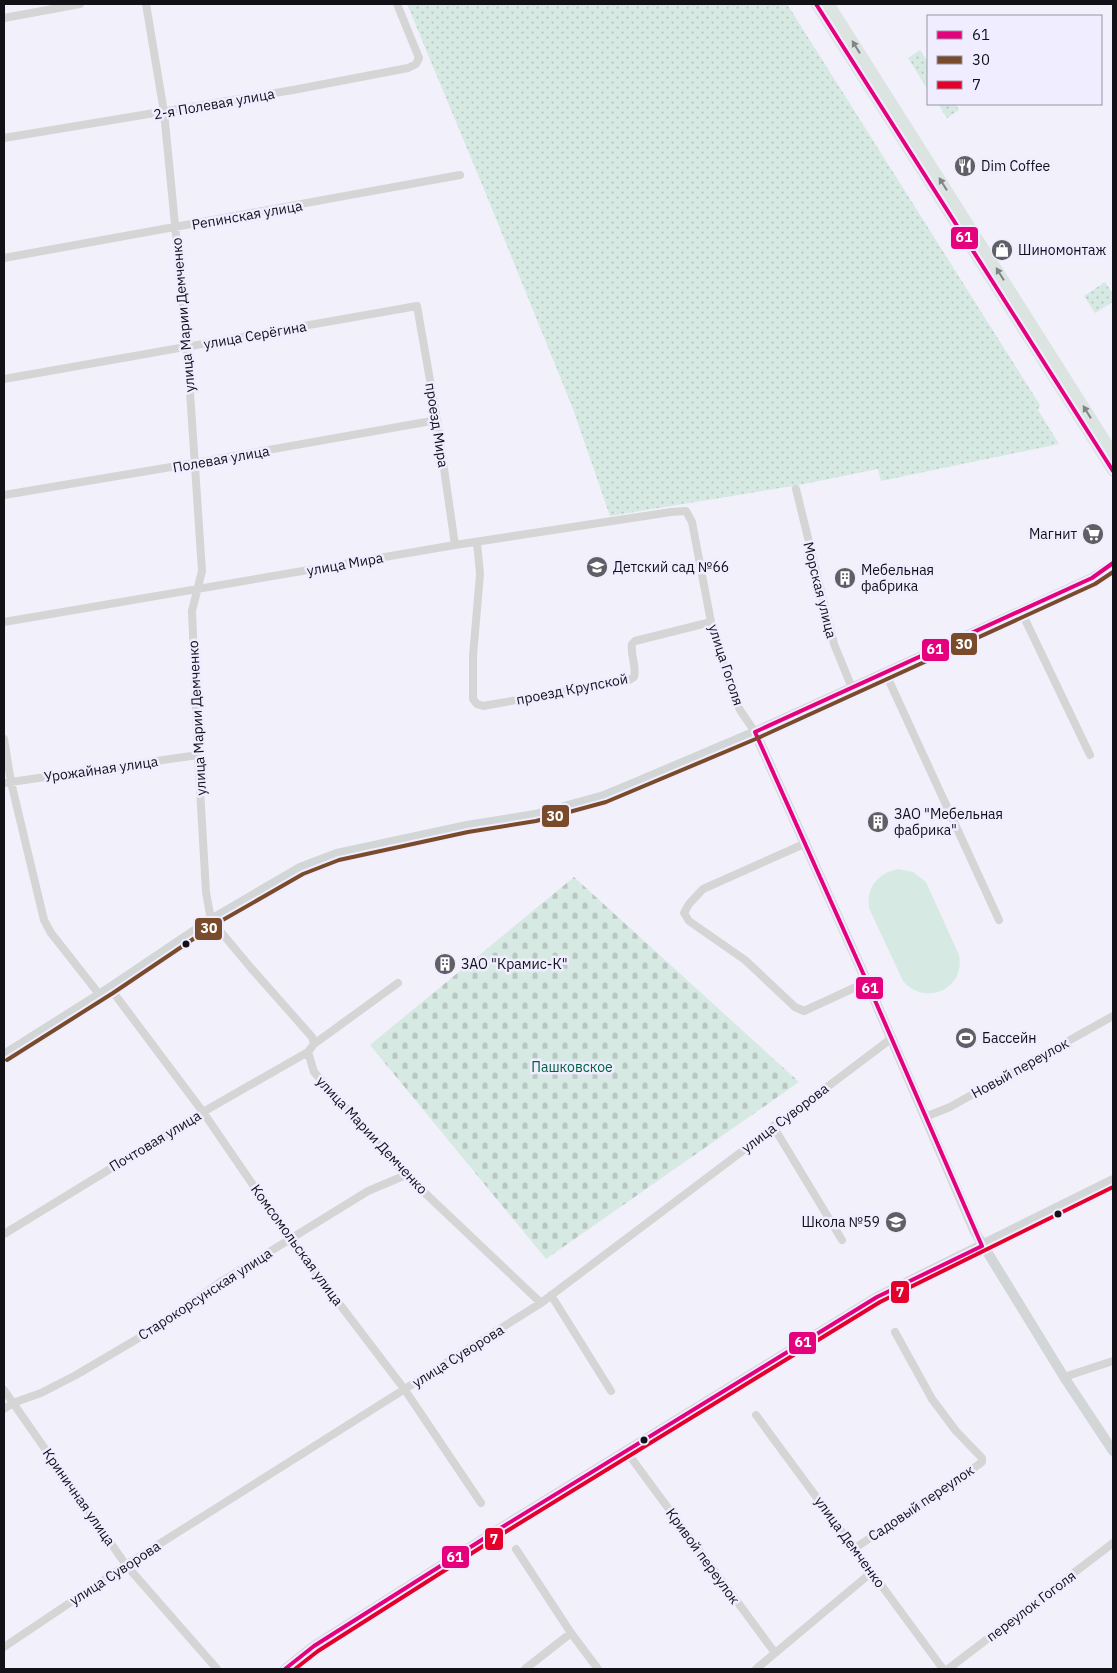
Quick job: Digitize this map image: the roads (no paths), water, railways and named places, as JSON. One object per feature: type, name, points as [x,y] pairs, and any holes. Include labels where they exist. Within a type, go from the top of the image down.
[{"type":"main road","points":[[816,4],[1113,471]]},
{"type":"main road","points":[[829,4],[1113,453]]},
{"type":"street","points":[[4,18],[80,4]]},
{"type":"street","name":"улица Марии Демченко","points":[[146,4],[164,112],[187,347],[202,571],[192,611],[198,755],[206,892],[211,920]]},
{"type":"street","name":"2-я Полевая улица","points":[[4,138],[293,90],[408,68],[416,64],[419,58],[397,4]]},
{"type":"street","name":"Репинская улица","points":[[4,258],[460,174]]},
{"type":"street","name":"улица Серёгина","points":[[4,379],[417,306]]},
{"type":"street","name":"проезд Мира","points":[[417,306],[437,420],[455,545]]},
{"type":"street","name":"Полевая улица","points":[[4,495],[195,464],[437,420]]},
{"type":"street","name":"Морская улица","points":[[796,490],[834,644],[852,688]]},
{"type":"street","name":"улица Мира","points":[[4,622],[455,545],[686,511]]},
{"type":"street","name":"улица Гоголя","points":[[686,511],[692,522],[711,622],[732,691],[740,710],[755,732],[892,1038],[975,1232],[1064,1377],[1113,1451]]},
{"type":"street","name":"проезд Крупской","points":[[478,542],[480,574],[473,656],[473,699],[476,704],[483,706],[629,680],[634,678],[636,671],[631,648],[635,641],[711,622]]},
{"type":"street","points":[[4,1055],[110,988],[211,920],[300,868],[337,854],[467,826],[535,815],[604,796],[755,732],[1021,611],[1092,578],[1113,566]]},
{"type":"street","points":[[1021,611],[1090,755]]},
{"type":"street","points":[[885,672],[999,920]]},
{"type":"street","points":[[4,739],[8,782],[44,920],[51,933],[99,994]]},
{"type":"street","name":"Урожайная улица","points":[[8,782],[198,755]]},
{"type":"street","points":[[804,844],[703,889],[684,912],[689,921],[745,960],[795,1007],[804,1011],[867,982]]},
{"type":"street","points":[[211,920],[312,1037],[314,1044]]},
{"type":"street","points":[[308,1052],[314,1044],[398,983]]},
{"type":"street","name":"Комсомольская улица","points":[[110,988],[203,1112],[290,1239],[405,1390],[481,1503]]},
{"type":"street","name":"Новый переулок","points":[[925,1117],[950,1106],[1113,1016]]},
{"type":"street","name":"улица Суворова","points":[[4,1647],[126,1565],[541,1303],[892,1038]]},
{"type":"street","name":"улица Марии Демченко","points":[[308,1052],[314,1072],[406,1176],[541,1303]]},
{"type":"street","name":"Почтовая улица","points":[[4,1234],[203,1112],[308,1052]]},
{"type":"street","points":[[773,1126],[842,1240]]},
{"type":"street","name":"Старокорсунская улица","points":[[4,1409],[13,1402],[40,1393],[76,1375],[149,1332],[219,1283],[368,1191],[406,1176]]},
{"type":"street","points":[[285,1669],[314,1646],[491,1534],[877,1298],[1113,1180]]},
{"type":"street","points":[[552,1295],[611,1391]]},
{"type":"street","name":"Садовый переулок","points":[[855,1548],[948,1487],[982,1462],[982,1458],[956,1431],[932,1399],[895,1332]]},
{"type":"street","points":[[1064,1377],[1113,1361]]},
{"type":"street","name":"Криничная улица","points":[[4,1390],[126,1565],[217,1669]]},
{"type":"street","name":"улица Демченко","points":[[756,1415],[944,1669]]},
{"type":"street","name":"Кривой переулок","points":[[632,1459],[775,1653]]},
{"type":"street","name":"переулок Гоголя","points":[[948,1669],[1113,1543]]},
{"type":"street","points":[[516,1549],[571,1633],[598,1669]]},
{"type":"street","points":[[756,1669],[872,1572]]},
{"type":"street","points":[[525,1669],[571,1633]]},
{"type":"place","name":"Dim Coffee","points":[[965,166]]},
{"type":"place","name":"Шиномонтаж","points":[[1002,250]]},
{"type":"place","name":"Магнит","points":[[1093,534]]},
{"type":"place","name":"Детский сад №66","points":[[597,567]]},
{"type":"place","name":"Мебельная фабрика","points":[[845,578]]},
{"type":"place","name":"ЗАО \"Мебельная фабрика\"","points":[[878,822]]},
{"type":"place","name":"ЗАО \"Крамис-К\"","points":[[445,964]]},
{"type":"place","name":"Бассейн","points":[[966,1038]]},
{"type":"place","name":"Школа №59","points":[[896,1222]]},
{"type":"park label","name":"Пашковское","points":[[572,1067]]}]
